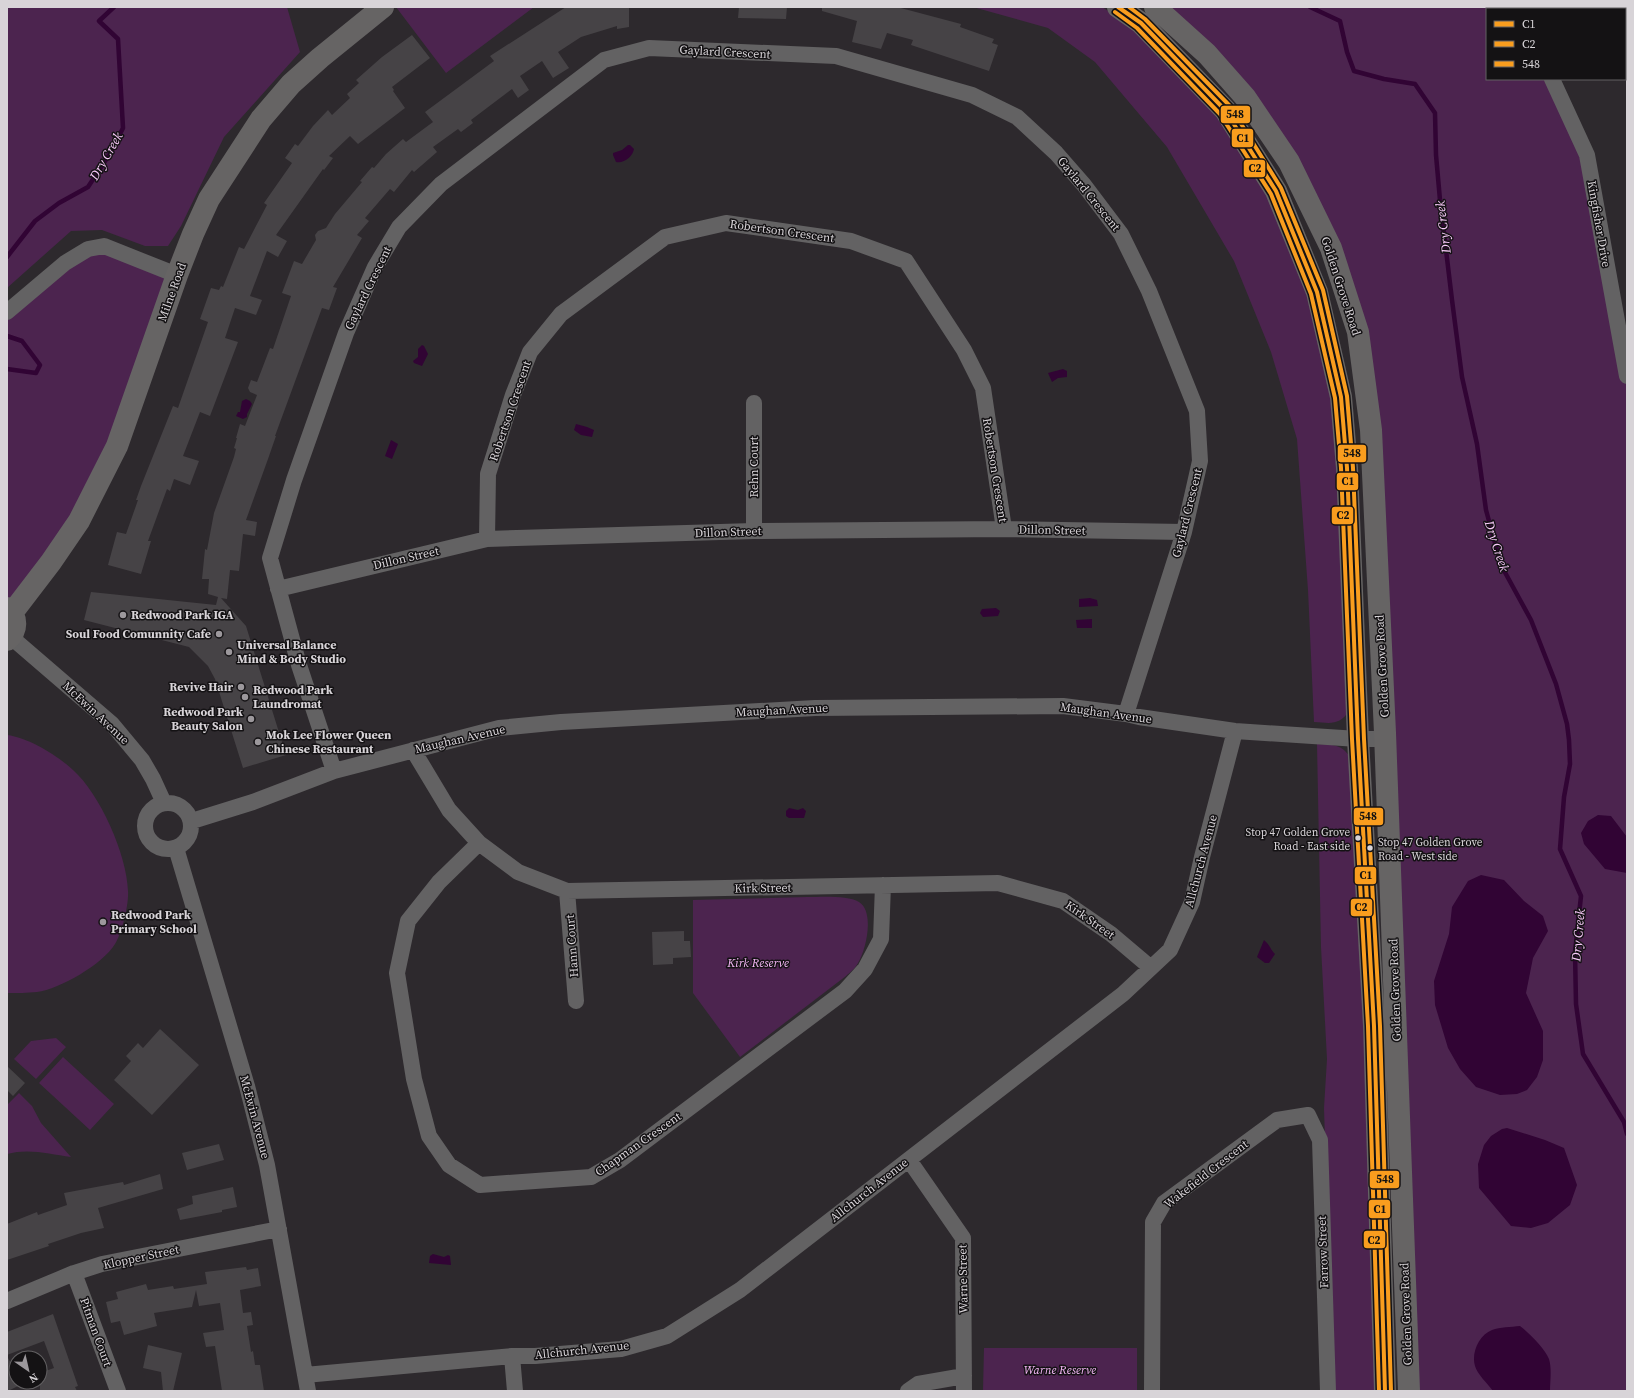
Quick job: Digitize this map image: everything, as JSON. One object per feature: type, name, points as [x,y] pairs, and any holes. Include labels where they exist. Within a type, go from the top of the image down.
[{"type":"main road","name":"Milne Road","points":[[10,610],[51,562],[79,520],[117,446],[177,275],[209,199],[261,119],[291,84],[382,7]]},
{"type":"main road","name":"Golden Grove Road","points":[[1118,7],[1141,23],[1225,110],[1276,191],[1317,292],[1341,397],[1347,468],[1358,739],[1374,1026],[1385,1391]]},
{"type":"main road","name":"Golden Grove Road","points":[[1155,7],[1207,54],[1245,97],[1289,162],[1331,248],[1358,332],[1371,430],[1386,739],[1409,1391]]},
{"type":"main road","points":[[9,638],[15,631],[16,625],[10,610]]},
{"type":"street","name":"Gaylard Crescent","points":[[334,772],[299,665],[270,558],[294,480],[346,333],[375,267],[399,227],[441,184],[604,60],[649,48],[836,56],[972,95],[1017,117],[1056,153],[1080,180],[1121,234],[1149,291],[1197,411],[1200,461],[1184,532],[1126,714]]},
{"type":"street","name":"Kingfisher Drive","points":[[1552,80],[1587,155],[1627,376]]},
{"type":"street","name":"Robertson Crescent","points":[[487,539],[488,474],[513,395],[530,352],[561,314],[665,237],[726,223],[851,241],[906,261],[964,350],[983,388],[1004,529]]},
{"type":"street","points":[[8,312],[65,262],[88,248],[104,246],[177,275]]},
{"type":"street","name":"Rehn Court","points":[[754,403],[754,531]]},
{"type":"street","name":"Dillon Street","points":[[278,589],[487,539],[754,531],[1004,529],[1184,532]]},
{"type":"street","name":"McEwin Avenue","points":[[9,638],[112,724],[142,760],[164,803]]},
{"type":"street","name":"Maughan Avenue","points":[[192,821],[253,802],[334,772],[413,750],[499,728],[561,722],[815,708],[1063,706],[1235,731],[1358,739],[1386,739]]},
{"type":"street","name":"Allchurch Avenue","points":[[305,1375],[512,1356],[536,1356],[621,1349],[667,1336],[740,1290],[1123,994],[1150,967],[1170,950],[1192,902],[1202,857],[1235,731]]},
{"type":"street","name":"Kirk Street","points":[[413,750],[449,810],[479,843],[518,872],[567,891],[998,883],[1063,901],[1111,934],[1150,967]]},
{"type":"street","points":[[164,803],[171,803],[184,808],[192,821],[191,834],[182,845],[169,850],[161,849],[149,840],[145,825],[146,818],[150,811],[156,806],[164,803]]},
{"type":"street","name":"Chapman Crescent","points":[[479,843],[439,882],[408,921],[397,974],[414,1079],[429,1136],[449,1165],[480,1185],[591,1177],[620,1160],[846,991],[865,969],[881,939],[883,885]]},
{"type":"street","name":"McEwin Avenue","points":[[176,848],[247,1086],[267,1165],[308,1391]]},
{"type":"street","name":"Hann Court","points":[[567,891],[576,1001]]},
{"type":"street","name":"Wakefield Crescent","points":[[1152,1391],[1153,1222],[1164,1203],[1277,1120],[1308,1115]]},
{"type":"street","name":"Farrow Street","points":[[1308,1115],[1320,1140],[1328,1391]]},
{"type":"street","name":"Warne Street","points":[[908,1160],[963,1238],[964,1383]]},
{"type":"street","name":"Klopper Street","points":[[7,1301],[74,1273],[102,1264],[279,1229]]},
{"type":"street","name":"Pitman Court","points":[[74,1273],[118,1391]]},
{"type":"street","points":[[512,1356],[515,1391]]},
{"type":"street","points":[[908,1391],[918,1384],[964,1383]]},
{"type":"green space","points":[[7,7],[287,7],[300,52],[224,137],[181,226],[168,246],[145,246],[102,230],[71,231],[7,288]]},
{"type":"green space","points":[[396,7],[534,7],[446,73]]},
{"type":"green space","points":[[973,7],[1102,7],[1137,30],[1205,102],[1235,139],[1272,200],[1310,293],[1334,397],[1350,710],[1342,719],[1330,723],[1314,722],[1308,590],[1297,439],[1271,352],[1234,261],[1167,147],[1095,62],[1048,28]]},
{"type":"green space","points":[[1155,7],[1509,7],[1486,8],[1486,80],[1548,80],[1587,155],[1627,376],[1627,1391],[1409,1391],[1358,332],[1289,162]]},
{"type":"green space","points":[[88,249],[177,275],[96,489],[7,608],[7,312]]},
{"type":"green space","points":[[7,735],[33,743],[51,753],[73,770],[83,781],[102,809],[117,843],[123,860],[128,891],[127,903],[120,933],[118,939],[109,952],[101,960],[69,981],[37,992],[7,993]]},
{"type":"green space","points":[[1317,744],[1334,745],[1342,749],[1353,762],[1378,1391],[1333,1391],[1324,1108],[1327,1059],[1321,947]]},
{"type":"green space","name":"Kirk Reserve","points":[[807,897],[848,898],[859,902],[864,907],[867,914],[868,931],[861,957],[855,967],[846,976],[740,1057],[693,993],[693,900]]},
{"type":"green space","points":[[56,1038],[66,1047],[36,1079],[14,1059],[31,1041]]},
{"type":"green space","points":[[63,1057],[114,1104],[90,1130],[39,1083]]},
{"type":"green space","points":[[19,1093],[32,1106],[41,1123],[71,1157],[31,1152],[15,1152],[7,1154],[7,1105]]},
{"type":"green space","name":"Warne Reserve","points":[[984,1348],[1137,1348],[1137,1391],[983,1391]]},
{"type":"shaded area","points":[[628,145],[634,149],[632,154],[625,161],[616,162],[613,153],[622,150]]},
{"type":"shaded area","points":[[422,345],[428,354],[422,366],[414,363],[413,361],[418,357],[418,349]]},
{"type":"shaded area","points":[[1063,369],[1067,371],[1067,377],[1058,378],[1052,382],[1048,373]]},
{"type":"shaded area","points":[[246,399],[252,404],[247,417],[243,419],[236,416],[238,412],[240,412],[242,401]]},
{"type":"shaded area","points":[[576,424],[594,430],[592,437],[581,435],[574,430]]},
{"type":"shaded area","points":[[391,440],[398,444],[392,459],[385,456]]},
{"type":"shaded area","points":[[1090,598],[1097,600],[1098,606],[1079,607],[1079,599]]},
{"type":"shaded area","points":[[996,608],[1000,611],[998,616],[983,617],[980,613],[982,609]]},
{"type":"shaded area","points":[[1092,619],[1092,628],[1077,628],[1076,620]]},
{"type":"shaded area","points":[[789,808],[798,810],[803,808],[806,811],[804,818],[789,818],[786,816],[786,811]]},
{"type":"shaded area","points":[[1598,815],[1611,816],[1627,837],[1627,873],[1605,869],[1584,844],[1581,833],[1588,821]]},
{"type":"shaded area","points":[[1481,875],[1504,880],[1524,901],[1543,916],[1548,931],[1533,958],[1526,993],[1543,1031],[1543,1060],[1537,1077],[1527,1090],[1517,1094],[1500,1095],[1476,1087],[1460,1069],[1448,1048],[1435,1005],[1434,981],[1449,934],[1452,907],[1468,881]]},
{"type":"shaded area","points":[[1264,940],[1275,954],[1269,963],[1265,963],[1257,957]]},
{"type":"shaded area","points":[[1507,1128],[1545,1140],[1564,1148],[1577,1185],[1570,1205],[1548,1223],[1531,1228],[1511,1226],[1479,1188],[1478,1164],[1484,1145],[1491,1136],[1502,1129]]},
{"type":"shaded area","points":[[433,1254],[444,1257],[448,1255],[450,1256],[451,1265],[429,1263],[430,1256]]},
{"type":"shaded area","points":[[1520,1326],[1536,1341],[1549,1359],[1551,1371],[1550,1391],[1493,1391],[1476,1369],[1474,1361],[1475,1350],[1480,1340],[1487,1332],[1495,1329]]},
{"type":"building","points":[[566,7],[629,7],[629,27],[617,29],[617,26],[581,37],[558,52],[569,68],[553,78],[542,61],[520,76],[529,90],[518,98],[512,89],[471,120],[473,123],[461,132],[458,129],[433,147],[437,152],[414,172],[412,170],[394,192],[390,189],[365,218],[369,221],[357,235],[362,238],[333,287],[337,288],[329,310],[322,308],[246,520],[257,522],[255,536],[243,534],[239,571],[230,570],[227,599],[221,598],[246,626],[286,755],[243,768],[215,679],[208,666],[189,647],[84,620],[91,592],[216,605],[218,597],[208,594],[209,579],[202,579],[205,549],[207,550],[214,513],[234,457],[236,449],[234,448],[240,424],[245,426],[257,395],[250,392],[248,388],[251,380],[257,382],[270,348],[273,349],[291,296],[282,293],[294,261],[302,264],[316,240],[315,235],[318,231],[326,228],[335,214],[362,182],[360,181],[372,167],[374,168],[386,154],[403,139],[406,142],[433,122],[425,112],[494,61],[490,56]]},
{"type":"building","points":[[739,7],[787,7],[786,19],[738,18]]},
{"type":"building","points":[[822,7],[897,7],[961,24],[960,27],[994,39],[992,43],[998,45],[989,71],[911,45],[913,40],[887,33],[881,49],[852,42],[857,21],[822,11]]},
{"type":"building","points":[[412,35],[430,58],[392,87],[394,90],[393,91],[405,108],[358,144],[350,136],[329,156],[333,158],[324,170],[323,169],[276,235],[287,241],[278,257],[267,251],[250,296],[262,300],[256,315],[235,308],[225,338],[238,342],[210,416],[200,412],[183,456],[199,461],[190,485],[174,479],[170,491],[167,489],[148,541],[151,541],[141,574],[108,565],[117,532],[126,534],[138,500],[136,500],[141,486],[173,406],[178,408],[208,322],[200,319],[211,288],[219,290],[221,286],[223,287],[239,247],[244,249],[267,205],[264,203],[292,163],[285,158],[295,144],[298,146],[313,126],[328,110],[332,115],[350,98],[347,94],[359,83],[356,80],[382,57]]},
{"type":"building","points":[[684,931],[684,941],[690,941],[691,957],[673,958],[673,964],[653,965],[652,932]]},
{"type":"building","points":[[160,1029],[199,1065],[152,1115],[114,1080],[131,1061],[126,1056],[138,1043],[143,1048]]},
{"type":"building","points":[[7,1066],[25,1083],[13,1096],[7,1090]]},
{"type":"building","points":[[219,1144],[224,1160],[187,1170],[182,1153]]},
{"type":"building","points":[[160,1174],[163,1189],[98,1208],[104,1228],[81,1233],[48,1244],[49,1246],[7,1260],[7,1224],[37,1212],[38,1215],[67,1205],[64,1193],[123,1182],[124,1185]]},
{"type":"building","points":[[233,1187],[237,1207],[222,1210],[222,1212],[180,1220],[177,1209],[193,1204],[192,1196]]},
{"type":"building","points":[[246,1267],[247,1270],[258,1268],[261,1286],[240,1290],[243,1313],[251,1312],[253,1325],[247,1326],[251,1352],[253,1351],[255,1365],[260,1365],[264,1391],[222,1391],[215,1346],[206,1347],[203,1333],[224,1330],[220,1303],[199,1306],[196,1290],[192,1307],[154,1313],[157,1326],[124,1335],[120,1321],[111,1323],[106,1302],[118,1299],[116,1292],[146,1284],[148,1290],[173,1286],[174,1289],[207,1284],[205,1272]]},
{"type":"building","points":[[53,1314],[78,1386],[75,1387],[77,1391],[40,1391],[48,1390],[48,1370],[54,1368],[44,1341],[20,1350],[8,1350],[7,1355],[7,1332]]},
{"type":"building","points":[[148,1345],[182,1353],[173,1391],[163,1391],[161,1372],[143,1368]]},
{"type":"building","points":[[7,1356],[8,1390],[10,1390],[8,1391]]},
{"type":"waterway","name":"Dry Creek","points":[[7,257],[35,221],[59,203],[88,187],[111,152],[123,128],[118,39],[99,21],[114,7]]},
{"type":"waterway","name":"Dry Creek","points":[[1310,7],[1340,21],[1347,52],[1354,71],[1384,79],[1415,84],[1435,113],[1436,155],[1440,200],[1452,300],[1462,377],[1477,444],[1486,510],[1501,565],[1531,620],[1556,684],[1567,724],[1570,764],[1564,797],[1560,849],[1581,896],[1575,952],[1576,1004],[1583,1054],[1624,1122],[1627,1134]]},
{"type":"waterway","name":"Dry Creek","points":[[7,336],[22,341],[40,365],[36,373],[7,369]]},
{"type":"transit line","name":"C1","points":[[1118,7],[1141,23],[1225,110],[1276,191],[1317,292],[1341,397],[1347,468],[1358,739],[1374,1026],[1385,1391]]},
{"type":"transit line","name":"548","points":[[1129,7],[1145,19],[1230,106],[1281,188],[1323,290],[1347,396],[1353,468],[1364,739],[1380,1026],[1391,1391]]},
{"type":"transit line","name":"C2","points":[[1115,12],[1137,28],[1220,114],[1271,194],[1311,294],[1335,398],[1341,468],[1352,739],[1368,1026],[1379,1391]]},
{"type":"place","name":"Redwood Park IGA","points":[[123,615]]},
{"type":"place","name":"Soul Food Comunnity Cafe","points":[[219,634]]},
{"type":"place","name":"Universal Balance Mind & Body Studio","points":[[229,652]]},
{"type":"place","name":"Revive Hair","points":[[241,687]]},
{"type":"place","name":"Redwood Park Laundromat","points":[[245,697]]},
{"type":"place","name":"Redwood Park Beauty Salon","points":[[251,719]]},
{"type":"place","name":"Mok Lee Flower Queen Chinese Restaurant","points":[[258,742]]},
{"type":"place","name":"Stop 47 Golden Grove Road - East side","points":[[1358,838]]},
{"type":"place","name":"Stop 47 Golden Grove Road - West side","points":[[1370,848]]},
{"type":"place","name":"Redwood Park Primary School","points":[[103,922]]}]
